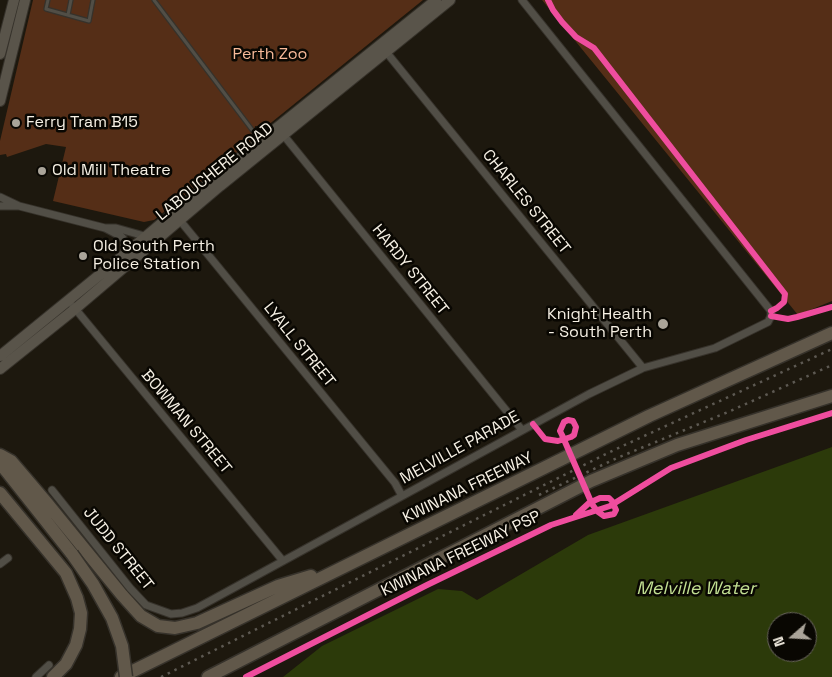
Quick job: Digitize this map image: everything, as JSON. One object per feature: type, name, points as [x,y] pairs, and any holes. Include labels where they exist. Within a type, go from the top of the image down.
[{"type":"highway","name":"KWINANA FREEWAY","points":[[121,677],[649,416],[832,333]]},
{"type":"highway","points":[[208,677],[591,481],[677,445],[832,396]]},
{"type":"highway","points":[[0,455],[10,461],[46,502],[141,616],[158,626],[176,628],[196,623],[278,586],[347,565]]},
{"type":"highway","points":[[0,462],[93,584],[112,618],[122,646],[126,677]]},
{"type":"highway","points":[[0,492],[66,573],[77,598],[81,613],[76,645],[66,664],[51,671]]},
{"type":"main road","points":[[0,54],[14,0]]},
{"type":"main road","points":[[0,101],[25,0]]},
{"type":"main road","name":"LABOUCHERE ROAD","points":[[0,369],[72,305],[124,255],[130,243],[146,236],[177,216],[436,0]]},
{"type":"main road","name":"LABOUCHERE ROAD","points":[[0,356],[72,305],[155,242],[177,216],[227,168],[260,141],[281,131],[387,53],[450,0]]},
{"type":"street","name":"MELVILLE PARADE","points":[[171,614],[198,608],[589,394],[643,368],[715,348],[768,322],[771,316],[770,311],[522,0]]},
{"type":"street","name":"CHARLES STREET","points":[[387,53],[643,368]]},
{"type":"street","name":"HARDY STREET","points":[[281,131],[522,430]]},
{"type":"street","points":[[0,197],[19,206],[105,228],[130,243],[146,249]]},
{"type":"street","points":[[0,206],[19,206]]},
{"type":"street","name":"LYALL STREET","points":[[177,216],[395,483],[402,496]]},
{"type":"street","points":[[105,228],[116,228],[146,236],[155,242]]},
{"type":"street","name":"BOWMAN STREET","points":[[72,305],[283,561]]},
{"type":"street","name":"JUDD STREET","points":[[52,490],[146,605],[171,614]]},
{"type":"street","points":[[0,564],[8,558]]},
{"type":"street","points":[[36,677],[51,671]]},
{"type":"lane","points":[[48,0],[46,9],[88,21],[93,0]]},
{"type":"lane","points":[[68,15],[71,0]]},
{"type":"lane","points":[[154,0],[260,141]]},
{"type":"lane","points":[[220,159],[227,168]]},
{"type":"green space","name":"Perth Zoo","points":[[33,0],[423,0],[267,126],[255,126],[253,140],[154,220],[144,222],[53,201],[66,147],[46,144],[7,157],[6,154],[0,155],[0,141]]},
{"type":"green space","points":[[542,0],[832,0],[832,301],[798,315]]},
{"type":"water","name":"Melville Water","points":[[832,447],[832,677],[283,677],[322,646],[438,589],[462,591],[477,600],[588,535]]},
{"type":"railway","points":[[161,677],[614,450],[832,349]]},
{"type":"railway","points":[[539,495],[617,458],[728,412],[832,365]]},
{"type":"cycle path","points":[[548,0],[562,22],[576,37],[594,48],[785,294],[784,302],[771,311]]},
{"type":"cycle path","points":[[771,316],[788,319],[832,307]]},
{"type":"cycle path","name":"KWINANA FREEWAY PSP","points":[[246,677],[427,585],[551,525],[610,506],[671,468],[746,440],[832,413]]},
{"type":"cycle path","points":[[533,424],[545,439],[558,441],[571,437],[574,435],[576,427],[573,421],[568,420],[564,422],[560,431],[562,435],[592,504],[604,516],[614,514],[616,510],[609,498],[600,498],[589,503],[576,515]]},
{"type":"place","name":"Ferry Tram B15","points":[[16,123]]},
{"type":"place","name":"Old Mill Theatre","points":[[42,171]]},
{"type":"place","name":"Old South Perth Police Station","points":[[83,256]]},
{"type":"place","name":"Knight Health - South Perth","points":[[663,324]]}]
